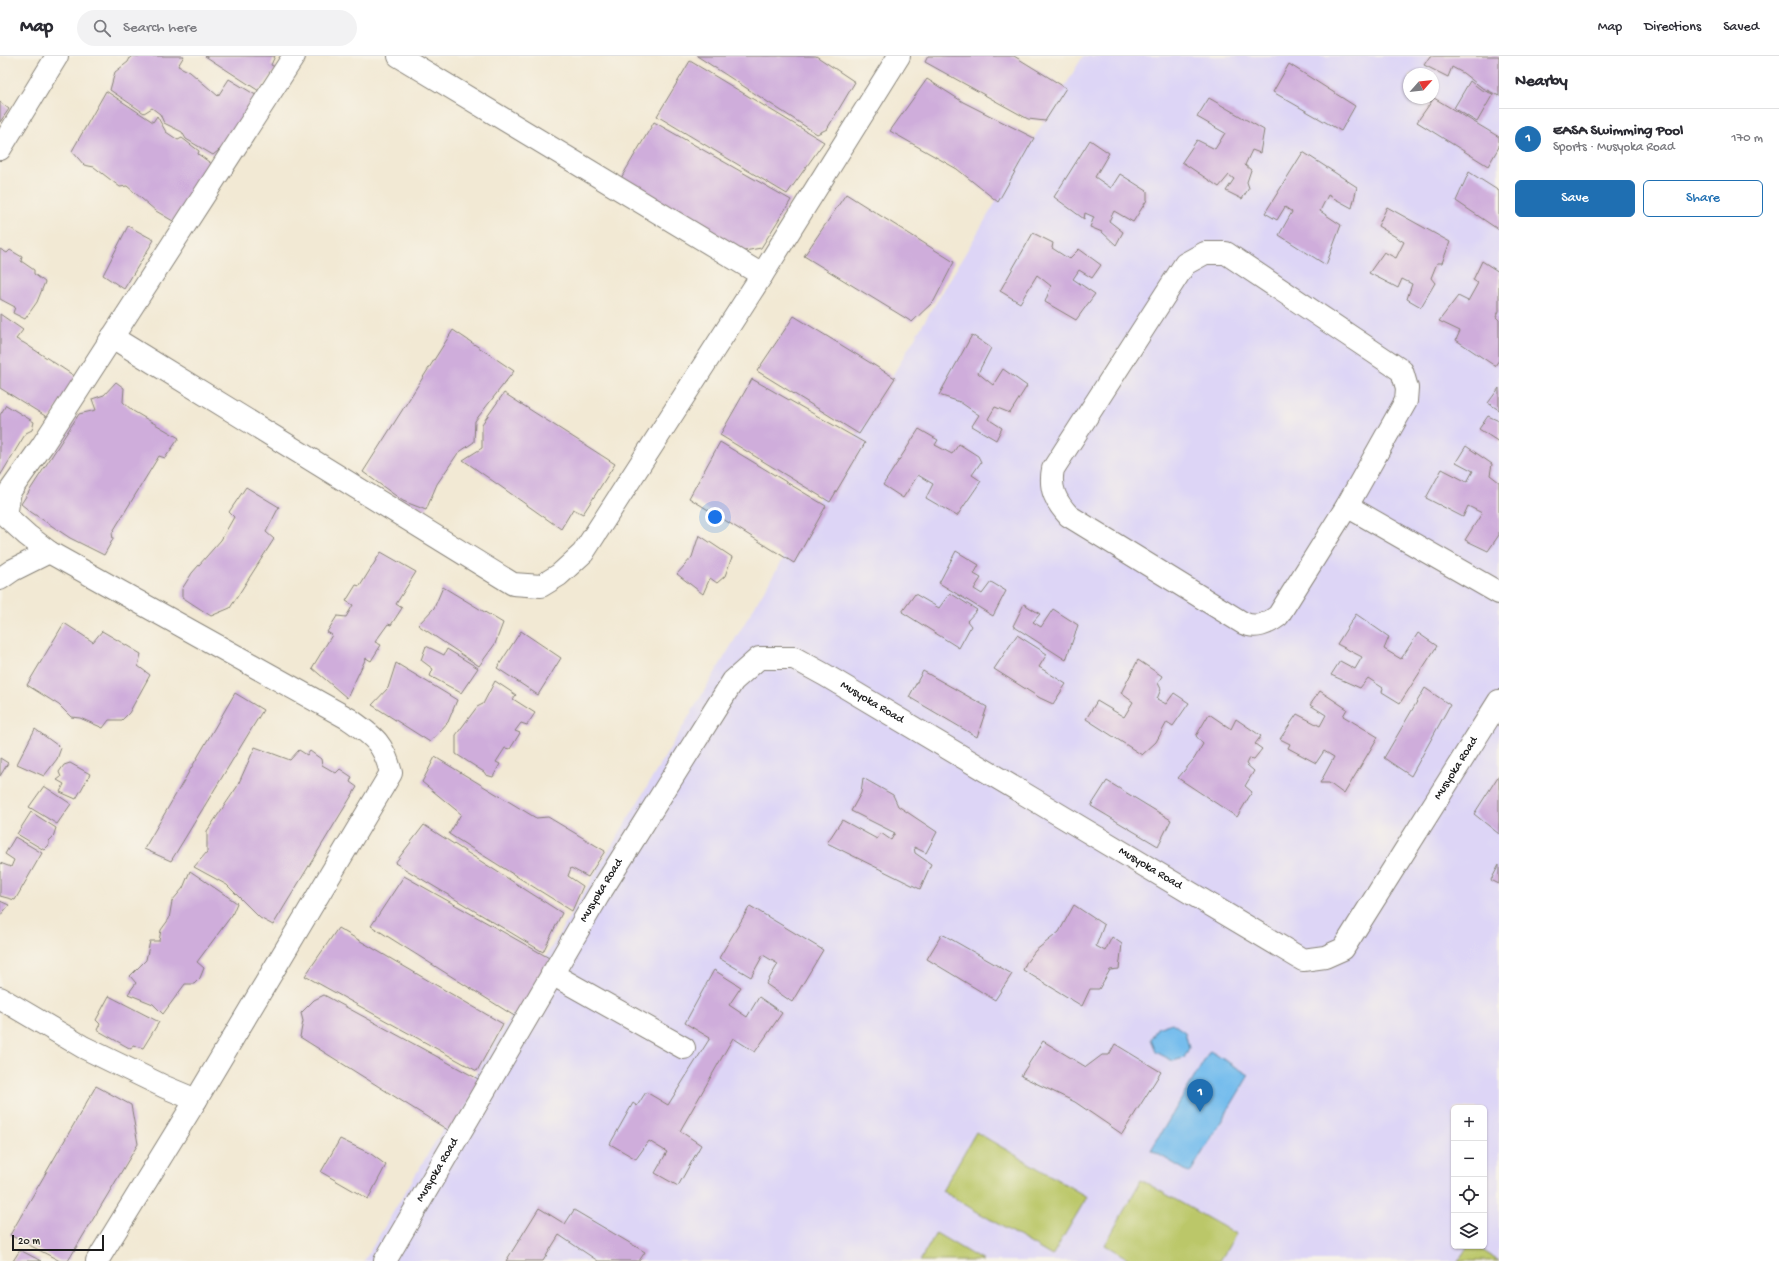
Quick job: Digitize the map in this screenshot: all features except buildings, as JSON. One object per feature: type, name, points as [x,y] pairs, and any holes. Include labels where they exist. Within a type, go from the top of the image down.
[{"type":"street","points":[[0,149],[57,56]]},
{"type":"street","points":[[97,1261],[196,1100],[391,774],[386,755],[374,737],[349,719],[49,552],[6,516],[10,491],[42,446],[294,56]]},
{"type":"street","points":[[399,56],[762,275]]},
{"type":"street","points":[[112,337],[513,584],[541,586],[559,574],[583,553],[762,275],[899,56]]},
{"type":"street","points":[[1205,253],[1226,253],[1402,372],[1406,388],[1406,401],[1347,506],[1278,616],[1269,623],[1252,627],[1243,624],[1069,516],[1058,504],[1050,481],[1052,469],[1185,264],[1205,253]]},
{"type":"street","points":[[1347,506],[1499,592]]},
{"type":"street","points":[[0,579],[13,570],[49,552]]},
{"type":"street","name":"Musyoka Road","points":[[385,1261],[598,896],[733,681],[759,658],[794,658],[825,675],[1303,960],[1324,957],[1343,949],[1499,701]]},
{"type":"street","points":[[552,974],[684,1048]]},
{"type":"street","points":[[0,998],[83,1047],[165,1087],[196,1100]]},
{"type":"shaded area","points":[[1083,56],[1499,56],[1499,1261],[364,1261]]},
{"type":"green space","points":[[976,1132],[1087,1197],[1052,1256],[942,1191]]},
{"type":"green space","points":[[1141,1180],[1236,1234],[1220,1261],[1132,1261],[1105,1245]]},
{"type":"green space","points":[[936,1233],[983,1261],[920,1261]]},
{"type":"green space","points":[[1466,1249],[1481,1249],[1499,1261],[1458,1261]]},
{"type":"water","points":[[1172,1023],[1185,1032],[1189,1048],[1184,1058],[1173,1061],[1156,1052],[1151,1040],[1157,1028]]},
{"type":"water","points":[[1210,1051],[1249,1075],[1190,1173],[1151,1150]]},
{"type":"place","name":"EASA Swimming Pool","points":[[1200,1112]]}]
